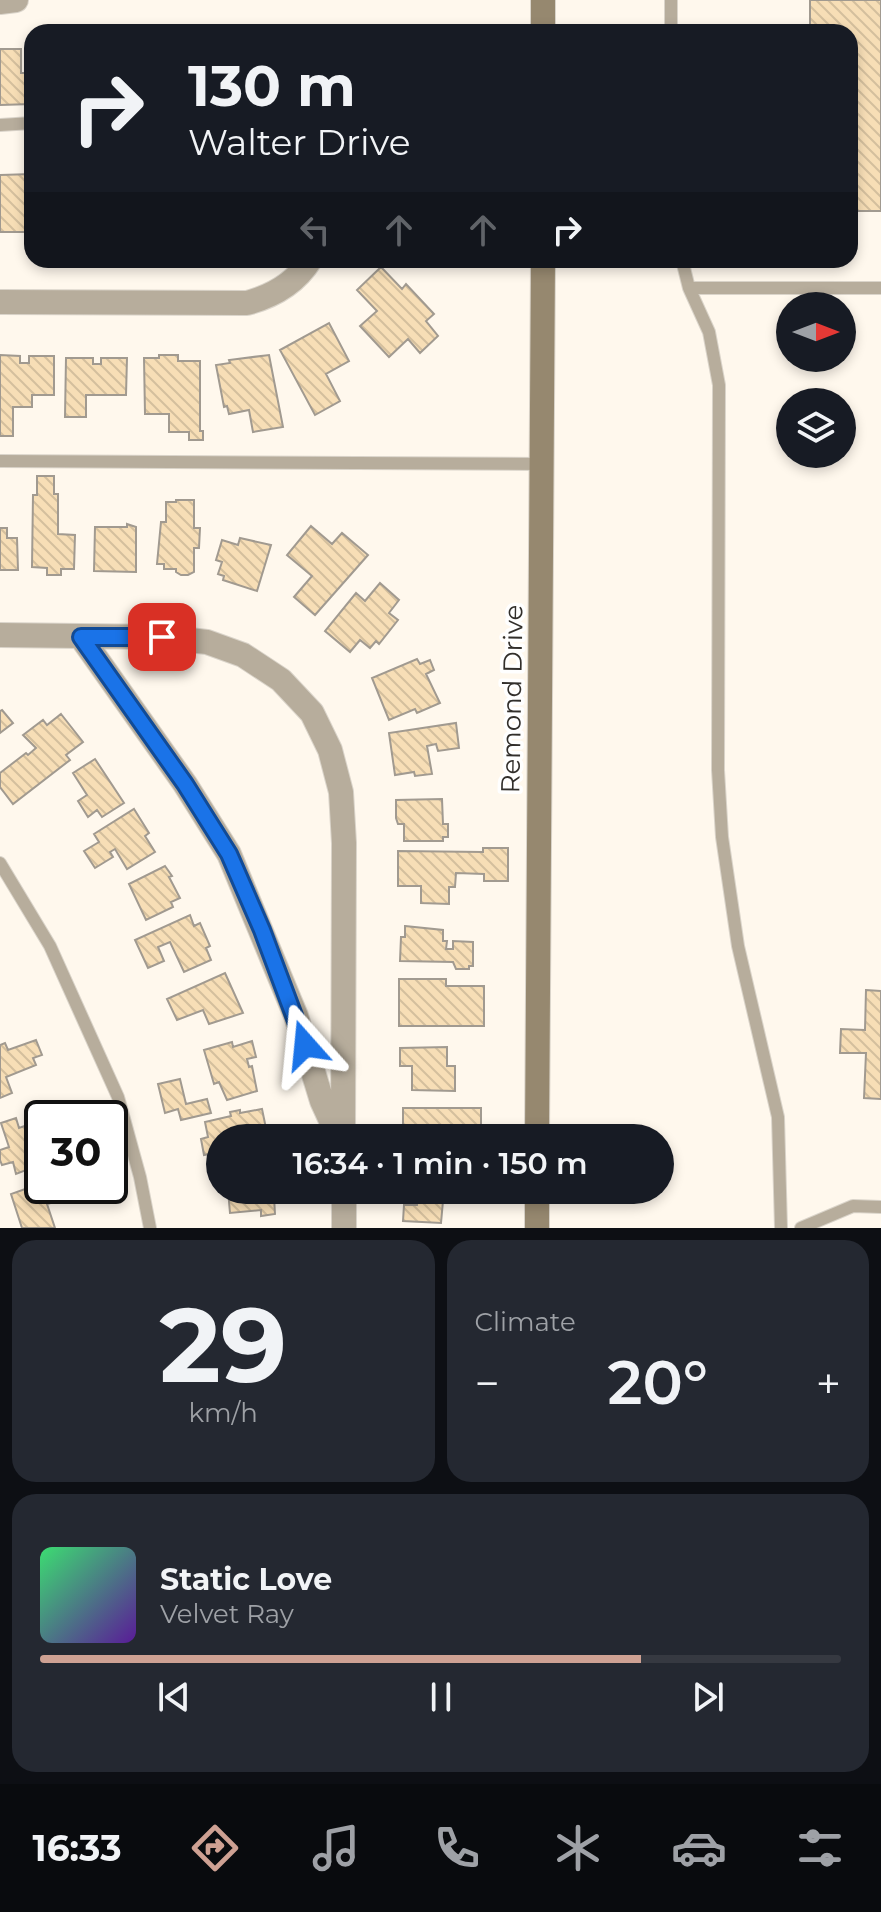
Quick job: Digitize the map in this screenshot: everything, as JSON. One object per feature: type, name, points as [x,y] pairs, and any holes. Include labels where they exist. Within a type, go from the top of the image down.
[{"type":"street","points":[[0,2],[16,0]]},
{"type":"street","points":[[543,0],[543,24]]},
{"type":"street","points":[[0,302],[247,303],[267,297],[290,283],[303,268]]},
{"type":"street","name":"Remond Drive","points":[[537,1124],[543,268]]},
{"type":"street","points":[[0,635],[162,637],[207,642],[243,655],[281,680],[312,713],[330,750],[341,792],[344,843],[341,1124]]},
{"type":"street","points":[[81,637],[185,784],[229,854],[296,1016],[322,1101],[334,1124]]},
{"type":"street","points":[[344,1204],[344,1228]]},
{"type":"street","points":[[537,1204],[537,1228]]},
{"type":"lane","points":[[671,0],[671,24]]},
{"type":"lane","points":[[0,125],[24,124]]},
{"type":"lane","points":[[684,268],[689,288],[709,332],[719,385],[718,755],[722,837],[738,946],[778,1117],[781,1228]]},
{"type":"lane","points":[[689,288],[881,288]]},
{"type":"lane","points":[[0,461],[542,464]]},
{"type":"lane","points":[[0,863],[50,946],[118,1097],[150,1228]]},
{"type":"lane","points":[[801,1228],[853,1206],[881,1207]]},
{"type":"building","points":[[810,0],[881,0],[881,211],[858,211],[858,24],[810,24]]},
{"type":"building","points":[[0,49],[21,49],[24,104],[0,105]]},
{"type":"building","points":[[24,174],[24,232],[0,232],[0,175]]},
{"type":"building","points":[[382,268],[402,289],[406,284],[434,314],[426,321],[438,336],[420,353],[408,339],[389,357],[360,326],[377,311],[357,290]]},
{"type":"building","points":[[329,323],[349,361],[326,374],[340,401],[315,415],[280,350]]},
{"type":"building","points":[[0,355],[20,356],[20,363],[29,363],[29,356],[54,356],[54,395],[32,395],[32,407],[13,407],[13,436],[0,436]]},
{"type":"building","points":[[159,355],[178,355],[178,361],[200,361],[200,431],[203,431],[203,440],[189,440],[189,432],[169,432],[169,414],[145,414],[144,358],[159,358]]},
{"type":"building","points":[[269,355],[283,427],[253,432],[249,410],[229,414],[227,406],[224,407],[216,365],[230,363],[229,360]]},
{"type":"building","points":[[66,358],[93,358],[93,364],[101,364],[101,358],[127,358],[126,395],[86,395],[86,417],[65,417]]},
{"type":"building","points":[[37,476],[54,476],[54,494],[58,494],[58,534],[75,535],[74,569],[61,569],[61,575],[47,575],[47,568],[32,567],[33,495],[37,495]]},
{"type":"building","points":[[194,500],[194,528],[200,528],[199,548],[194,548],[194,572],[188,575],[157,564],[161,522],[166,522],[166,502]]},
{"type":"building","points":[[127,524],[136,527],[136,572],[94,571],[95,527],[127,527]]},
{"type":"building","points":[[311,526],[332,544],[342,533],[368,555],[315,615],[294,597],[312,576],[287,555]]},
{"type":"building","points":[[0,528],[7,528],[7,538],[17,538],[18,570],[0,570]]},
{"type":"building","points":[[240,538],[271,545],[257,591],[223,580],[224,576],[218,574],[222,562],[216,560],[222,540],[238,545]]},
{"type":"building","points":[[380,583],[399,600],[389,613],[398,620],[379,644],[376,641],[370,648],[360,640],[350,652],[325,631],[356,593],[365,601]]},
{"type":"building","points":[[417,659],[420,664],[430,660],[434,670],[426,674],[440,703],[389,720],[372,678]]},
{"type":"building","points":[[0,711],[13,723],[0,733]]},
{"type":"building","points":[[61,714],[83,742],[66,755],[70,760],[13,804],[0,787],[0,773],[36,748],[23,735],[43,720],[47,725]]},
{"type":"building","points":[[456,723],[459,748],[438,751],[436,744],[427,746],[432,774],[415,776],[414,772],[395,775],[389,733]]},
{"type":"building","points":[[95,759],[124,803],[102,817],[97,810],[88,817],[78,801],[87,795],[73,773]]},
{"type":"building","points":[[442,799],[443,824],[448,824],[448,837],[443,837],[443,841],[404,841],[404,824],[398,824],[396,818],[396,800]]},
{"type":"building","points":[[134,809],[149,833],[145,836],[155,852],[127,869],[115,849],[110,852],[113,857],[95,868],[84,851],[99,842],[94,834]]},
{"type":"building","points":[[483,848],[508,848],[508,881],[484,881],[484,874],[456,873],[455,887],[449,887],[449,904],[421,903],[421,886],[398,886],[398,851],[483,852]]},
{"type":"building","points":[[165,866],[180,898],[171,902],[173,907],[146,920],[129,884]]},
{"type":"building","points":[[190,915],[194,926],[200,923],[210,946],[206,948],[211,960],[184,972],[170,942],[158,947],[164,961],[148,968],[135,940]]},
{"type":"building","points":[[405,926],[443,930],[446,949],[453,949],[453,941],[473,942],[473,966],[456,969],[453,962],[400,961],[401,937],[405,937]]},
{"type":"building","points":[[225,973],[243,1013],[209,1024],[203,1010],[177,1020],[167,999]]},
{"type":"building","points":[[399,979],[446,979],[446,986],[484,986],[484,1026],[399,1026]]},
{"type":"building","points":[[866,990],[881,991],[881,1099],[864,1098],[866,1053],[840,1053],[841,1029],[865,1030]]},
{"type":"building","points":[[36,1040],[42,1055],[33,1058],[36,1065],[6,1077],[12,1093],[0,1098],[0,1045],[5,1043],[8,1050]]},
{"type":"building","points":[[252,1041],[256,1057],[247,1059],[249,1067],[252,1066],[257,1091],[227,1100],[219,1082],[214,1084],[204,1050],[232,1042],[233,1047]]},
{"type":"building","points":[[447,1047],[447,1066],[455,1066],[455,1091],[412,1090],[412,1066],[400,1066],[400,1048]]},
{"type":"building","points":[[180,1079],[186,1104],[207,1099],[211,1113],[181,1120],[178,1109],[165,1113],[158,1084]]},
{"type":"building","points":[[403,1108],[481,1108],[481,1124],[403,1124]]},
{"type":"building","points":[[262,1109],[265,1124],[206,1124],[206,1127],[205,1122],[231,1116],[230,1112],[240,1110],[240,1113]]},
{"type":"building","points":[[16,1118],[19,1128],[24,1126],[24,1171],[16,1174],[13,1162],[2,1165],[0,1160],[0,1150],[9,1147],[1,1123]]},
{"type":"building","points":[[206,1138],[206,1155],[204,1155],[201,1139]]},
{"type":"building","points":[[24,1189],[24,1204],[47,1204],[55,1228],[22,1228],[11,1194]]},
{"type":"building","points":[[229,1204],[274,1204],[275,1214],[261,1216],[261,1210],[230,1213]]},
{"type":"building","points":[[443,1204],[441,1223],[403,1221],[404,1205]]},
{"type":"route","points":[[162,637],[81,637],[185,784],[229,854],[262,930],[305,1045]]}]
